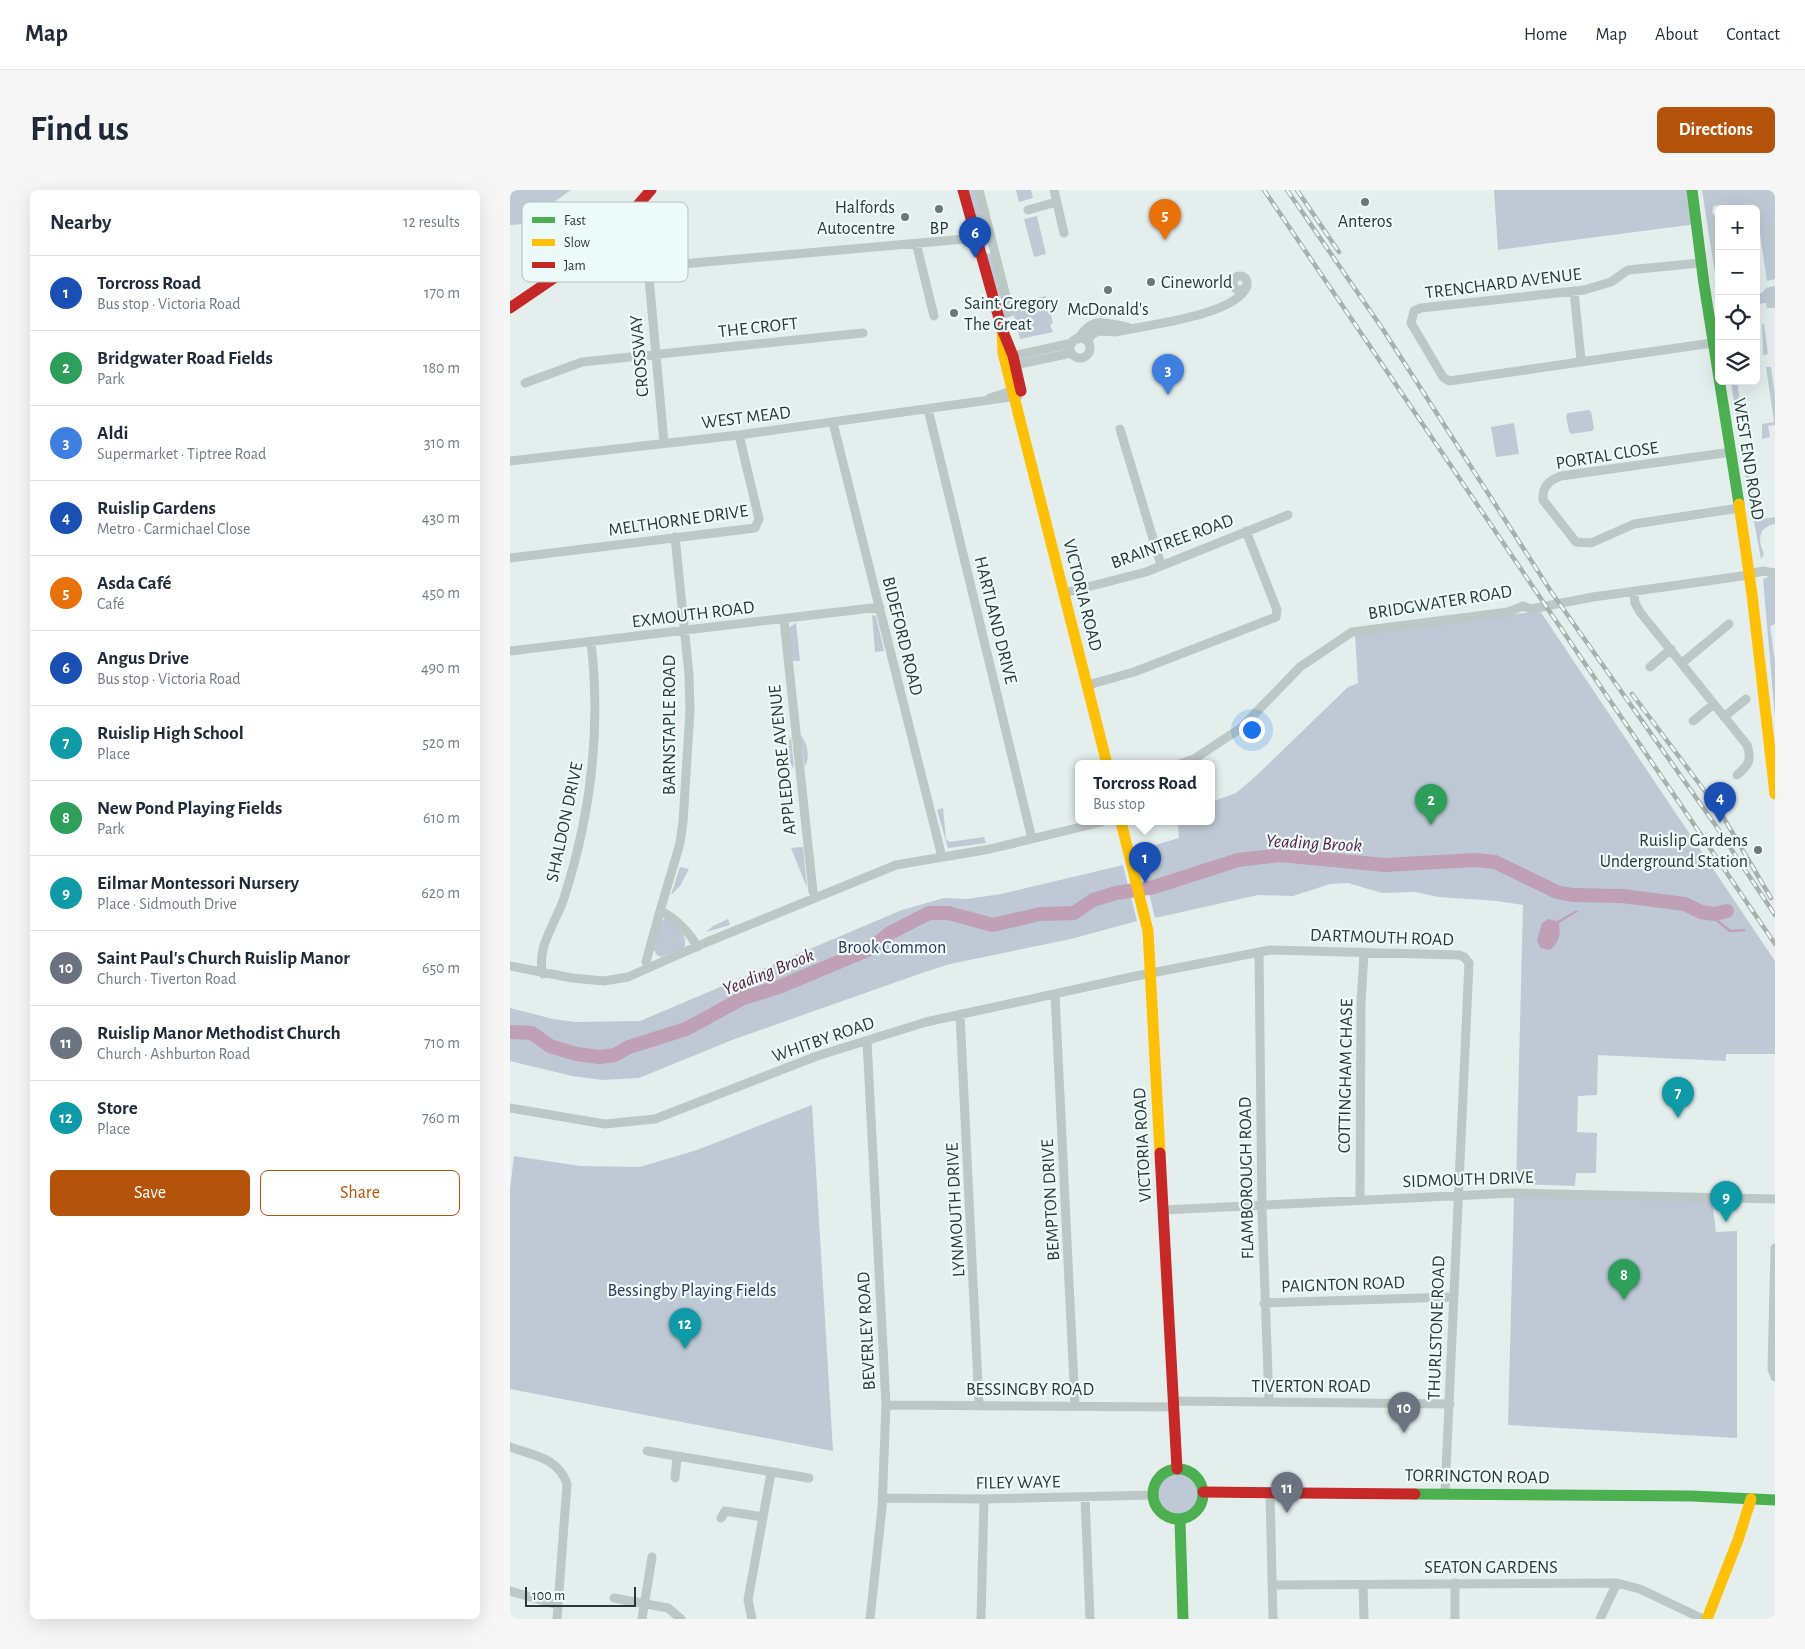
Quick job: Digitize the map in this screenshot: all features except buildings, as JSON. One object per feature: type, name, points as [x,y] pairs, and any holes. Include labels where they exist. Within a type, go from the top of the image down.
[{"type":"street","points":[[641,202],[651,190]]},
{"type":"street","name":"VICTORIA ROAD","points":[[963,190],[1002,329],[1017,393],[1025,414],[1025,434],[1106,760]]},
{"type":"street","points":[[979,190],[1008,304],[1009,313],[998,316]]},
{"type":"street","points":[[1054,190],[1064,232]]},
{"type":"street","name":"WEST END ROAD","points":[[1692,190],[1700,263],[1749,574],[1767,749],[1775,794]]},
{"type":"street","points":[[1028,210],[1056,202]]},
{"type":"street","points":[[688,263],[976,238]]},
{"type":"street","points":[[916,243],[934,316]]},
{"type":"street","points":[[979,249],[993,247]]},
{"type":"street","name":"TRENCHARD AVENUE","points":[[1700,263],[1628,270],[1611,282],[1574,291],[1420,308],[1414,311],[1411,323],[1443,377],[1449,381],[1581,360],[1712,343]]},
{"type":"street","points":[[510,308],[550,282]]},
{"type":"street","name":"CROSSWAY","points":[[649,282],[664,443]]},
{"type":"street","points":[[1075,348],[1088,355],[1090,350],[1088,342],[1091,335],[1099,331],[1116,332],[1219,309],[1240,297],[1247,286],[1239,290],[1234,286],[1230,296],[1219,309]]},
{"type":"street","points":[[1574,291],[1581,360]]},
{"type":"street","points":[[1075,348],[1086,328],[1095,322],[1101,321],[1132,328]]},
{"type":"street","name":"THE CROFT","points":[[525,383],[582,362],[863,333]]},
{"type":"street","points":[[1010,362],[1075,348],[1084,339],[1088,342]]},
{"type":"street","name":"WEST MEAD","points":[[510,461],[739,435],[928,409],[1017,393]]},
{"type":"street","name":"HARTLAND DRIVE","points":[[928,409],[1032,840]]},
{"type":"street","name":"BIDEFORD ROAD","points":[[833,422],[942,857]]},
{"type":"street","points":[[1120,429],[1161,565]]},
{"type":"street","name":"MELTHORNE DRIVE","points":[[510,558],[752,529],[758,526],[759,519],[739,435]]},
{"type":"street","name":"PORTAL CLOSE","points":[[1731,452],[1561,476],[1552,479],[1546,485],[1542,492],[1543,500],[1576,542],[1584,544],[1591,543],[1634,524],[1739,508]]},
{"type":"street","name":"BRAINTREE ROAD","points":[[1064,593],[1146,572],[1288,515]]},
{"type":"street","points":[[1088,685],[1134,672],[1276,616],[1277,610],[1246,531]]},
{"type":"street","name":"BARNSTAPLE ROAD","points":[[649,967],[646,962],[680,843],[686,800],[690,711],[675,537]]},
{"type":"street","name":"BRIDGWATER ROAD","points":[[1191,760],[1241,728],[1300,667],[1352,632],[1518,609],[1523,606],[1531,609],[1762,571],[1775,573]]},
{"type":"street","points":[[1634,592],[1635,603],[1640,612],[1747,745],[1751,757],[1750,763],[1736,775]]},
{"type":"street","name":"EXMOUTH ROAD","points":[[510,651],[784,620],[880,607]]},
{"type":"street","name":"APPLEDORE AVENUE","points":[[784,620],[813,892],[816,896]]},
{"type":"street","points":[[1682,663],[1729,624]]},
{"type":"street","name":"SHALDON DRIVE","points":[[543,974],[540,966],[542,952],[567,888],[586,808],[594,759],[596,692],[591,642]]},
{"type":"street","points":[[1650,667],[1670,649]]},
{"type":"street","points":[[1724,717],[1746,699]]},
{"type":"street","points":[[1693,721],[1714,704]]},
{"type":"street","points":[[510,966],[543,974],[604,981],[628,978],[649,967],[816,896],[896,865],[1032,840],[1077,825]]},
{"type":"street","name":"VICTORIA ROAD","points":[[1122,825],[1148,932],[1177,1469]]},
{"type":"street","points":[[660,911],[669,915],[691,937],[697,947]]},
{"type":"street","name":"DARTMOUTH ROAD","points":[[1150,974],[1259,952],[1305,950],[1459,955],[1464,957],[1469,963],[1457,1196]]},
{"type":"street","name":"FLAMBOROUGH ROAD","points":[[1259,952],[1262,1204],[1268,1402]]},
{"type":"street","name":"COTTINGHAM CHASE","points":[[1360,1199],[1361,1003],[1364,953]]},
{"type":"street","name":"WHITBY ROAD","points":[[510,1108],[605,1124],[655,1119],[817,1056],[926,1022],[1150,974]]},
{"type":"street","name":"BEMPTON DRIVE","points":[[1055,994],[1075,1405]]},
{"type":"street","name":"LYNMOUTH DRIVE","points":[[960,1014],[979,1405]]},
{"type":"street","name":"BEVERLEY ROAD","points":[[867,1041],[886,1405],[883,1498],[870,1619]]},
{"type":"street","name":"SIDMOUTH DRIVE","points":[[1163,1210],[1360,1199],[1519,1193],[1775,1199]]},
{"type":"street","name":"THURLSTONE ROAD","points":[[1445,1492],[1457,1196]]},
{"type":"street","points":[[1775,1248],[1772,1369],[1775,1377]]},
{"type":"street","name":"PAIGNTON ROAD","points":[[1264,1303],[1453,1297]]},
{"type":"street","name":"TIVERTON ROAD","points":[[1173,1404],[1268,1402],[1450,1404]]},
{"type":"street","name":"BESSINGBY ROAD","points":[[886,1405],[1173,1404]]},
{"type":"street","points":[[510,1447],[546,1459],[553,1463],[565,1476],[568,1492],[557,1619]]},
{"type":"street","points":[[647,1451],[771,1474],[809,1478]]},
{"type":"street","points":[[674,1478],[678,1457]]},
{"type":"street","points":[[1177,1469],[1191,1472],[1197,1477],[1204,1492],[1200,1506],[1195,1513],[1180,1520],[1172,1519],[1158,1510],[1152,1495],[1154,1487],[1162,1474],[1177,1469]]},
{"type":"street","points":[[752,1619],[748,1600],[771,1474]]},
{"type":"street","name":"TORRINGTON ROAD","points":[[1204,1492],[1445,1492],[1692,1496],[1775,1500]]},
{"type":"street","points":[[1270,1493],[1273,1619]]},
{"type":"street","name":"FILEY WAYE","points":[[883,1498],[1085,1498],[1152,1495]]},
{"type":"street","points":[[1085,1498],[1090,1619]]},
{"type":"street","points":[[981,1619],[984,1499]]},
{"type":"street","points":[[1705,1619],[1738,1540],[1751,1499]]},
{"type":"street","points":[[721,1518],[724,1511],[763,1517]]},
{"type":"street","points":[[1180,1520],[1183,1619]]},
{"type":"street","points":[[642,1619],[652,1557]]},
{"type":"street","points":[[1455,1583],[1455,1619]]},
{"type":"street","points":[[1363,1584],[1364,1619]]},
{"type":"street","points":[[1600,1619],[1617,1584]]},
{"type":"street","name":"SEATON GARDENS","points":[[1272,1585],[1617,1584],[1629,1585],[1705,1619]]},
{"type":"street","points":[[510,1591],[558,1605]]},
{"type":"street","points":[[614,1598],[668,1608],[681,1619]]},
{"type":"green space","points":[[510,190],[571,190],[554,202],[522,202],[522,224],[510,225]]},
{"type":"green space","points":[[967,190],[976,190],[990,243],[982,244]]},
{"type":"green space","points":[[1016,190],[1031,190],[1033,198],[1019,202]]},
{"type":"green space","points":[[1494,190],[1692,190],[1696,224],[1498,250]]},
{"type":"green space","points":[[1702,190],[1775,190],[1775,279],[1767,281],[1760,234],[1760,205],[1714,206],[1712,212],[1715,216],[1715,274]]},
{"type":"green space","points":[[1037,216],[1046,254],[1034,257],[1024,219]]},
{"type":"green space","points":[[985,253],[992,254],[1004,302],[1001,302]]},
{"type":"green space","points":[[1775,286],[1775,308],[1767,308],[1766,303],[1760,304],[1760,293],[1766,288]]},
{"type":"green space","points":[[1046,296],[1053,323],[1050,325],[1053,332],[1020,339],[1011,304]]},
{"type":"green space","points":[[1762,324],[1764,324],[1768,354],[1763,355]]},
{"type":"green space","points":[[1766,367],[1771,367],[1775,395],[1775,425],[1768,426],[1770,437],[1762,439],[1762,424],[1774,422]]},
{"type":"green space","points":[[1732,385],[1738,385],[1744,430],[1738,431]]},
{"type":"green space","points":[[1589,410],[1594,428],[1592,431],[1571,434],[1566,416],[1568,413]]},
{"type":"green space","points":[[1514,423],[1519,454],[1496,457],[1491,427]]},
{"type":"green space","points":[[1750,472],[1757,520],[1775,517],[1775,524],[1765,528],[1760,535],[1764,554],[1761,559],[1745,473]]},
{"type":"green space","points":[[1770,576],[1775,577],[1775,624],[1770,626],[1775,661],[1775,717],[1763,579]]},
{"type":"green space","points":[[1540,611],[1775,961],[1775,1054],[1726,1054],[1726,1061],[1598,1055],[1597,1095],[1578,1096],[1577,1132],[1597,1133],[1596,1173],[1576,1173],[1575,1186],[1516,1184],[1523,905],[1497,901],[1439,897],[1415,892],[1382,893],[1348,883],[1330,884],[1293,896],[1258,895],[1155,918],[1139,850],[1179,838],[1178,825],[1215,825],[1215,801],[1236,793],[1348,687],[1358,683],[1355,635]]},
{"type":"green space","points":[[872,615],[876,616],[884,651],[875,652]]},
{"type":"green space","points":[[796,623],[800,661],[792,661],[788,628]]},
{"type":"green space","points":[[800,735],[805,742],[807,750],[807,763],[805,767]]},
{"type":"green space","points":[[791,737],[794,769],[788,754],[788,745]]},
{"type":"green space","points":[[943,808],[946,839],[949,842],[984,837],[986,843],[948,848],[937,810]]},
{"type":"green space","points":[[803,847],[807,888],[791,848]]},
{"type":"green space","name":"Brook Common","points":[[1123,865],[1137,921],[1071,939],[950,964],[732,1040],[639,1078],[602,1080],[572,1076],[510,1061],[510,1008],[553,1019],[576,1022],[640,1021],[902,910],[944,898],[967,899],[1001,894]]},
{"type":"green space","points":[[680,867],[689,869],[680,886],[671,895]]},
{"type":"green space","points":[[665,919],[674,923],[681,930],[685,944],[684,948],[661,957],[657,955],[653,948],[662,920]]},
{"type":"green space","points":[[728,919],[730,925],[706,932],[713,926]]},
{"type":"green space","name":"Bessingby Playing Fields","points":[[812,1105],[833,1451],[510,1389],[510,1189],[514,1156],[580,1166],[640,1167],[697,1150]]},
{"type":"green space","points":[[1514,1197],[1712,1201],[1716,1232],[1737,1231],[1737,1438],[1508,1425]]},
{"type":"green space","points":[[1178,1474],[1192,1480],[1198,1494],[1192,1508],[1178,1514],[1164,1508],[1158,1494],[1164,1480]]},
{"type":"shaded area","points":[[1575,911],[1579,911],[1559,923],[1559,938],[1553,947],[1550,950],[1540,948],[1537,940],[1542,923],[1548,919],[1557,921]]},
{"type":"waterway","name":"Yeading Brook","points":[[510,1032],[532,1033],[550,1046],[576,1054],[599,1057],[615,1055],[629,1047],[686,1029],[743,998],[779,987],[872,948],[890,933],[929,913],[948,913],[993,925],[1040,914],[1074,913],[1093,900],[1116,893],[1154,887],[1238,860],[1280,855],[1385,865],[1475,860],[1495,862],[1557,892],[1572,895],[1622,896],[1685,904],[1701,912],[1715,914],[1727,911]]},
{"type":"waterway","name":"Yeading Brook","points":[[1708,913],[1730,931],[1744,930]]},
{"type":"railway","points":[[1264,190],[1775,944]]},
{"type":"railway","points":[[1287,190],[1382,328],[1552,593],[1716,826],[1775,915]]},
{"type":"railway","points":[[1297,190],[1339,252]]},
{"type":"railway","points":[[1632,694],[1719,810],[1771,898]]},
{"type":"traffic: fast","points":[[1692,190],[1704,284],[1739,504]]},
{"type":"traffic: fast","points":[[1173,1469],[1183,1469],[1196,1476],[1203,1489],[1203,1494],[1203,1499],[1196,1512],[1183,1519],[1173,1519],[1164,1515],[1157,1508],[1153,1499],[1153,1489],[1157,1480],[1164,1473],[1173,1469]]},
{"type":"traffic: fast","points":[[1415,1494],[1692,1496],[1775,1500]]},
{"type":"traffic: fast","points":[[1180,1520],[1183,1619]]},
{"type":"traffic: slow","points":[[1002,329],[1003,353],[1106,760]]},
{"type":"traffic: slow","points":[[1739,504],[1752,594],[1775,794]]},
{"type":"traffic: slow","points":[[1122,825],[1148,931],[1160,1153]]},
{"type":"traffic: slow","points":[[1707,1619],[1738,1540],[1751,1499]]},
{"type":"traffic: jam","points":[[641,202],[651,190]]},
{"type":"traffic: jam","points":[[963,190],[1002,329],[1013,356],[1021,391]]},
{"type":"traffic: jam","points":[[510,308],[548,282]]},
{"type":"traffic: jam","points":[[1160,1153],[1177,1469]]},
{"type":"traffic: jam","points":[[1203,1492],[1415,1494]]},
{"type":"place","name":"Anteros","points":[[1365,202]]},
{"type":"place","name":"BP","points":[[939,209]]},
{"type":"place","name":"Halfords Autocentre","points":[[905,217]]},
{"type":"place","name":"Asda Café","points":[[1165,240]]},
{"type":"place","name":"Angus Drive","points":[[975,258]]},
{"type":"place","name":"Cineworld","points":[[1151,282]]},
{"type":"place","name":"McDonald's","points":[[1108,290]]},
{"type":"place","name":"Saint Gregory The Great","points":[[954,313]]},
{"type":"place","name":"Aldi","points":[[1168,395]]},
{"type":"place","name":"Ruislip Gardens","points":[[1720,823]]},
{"type":"place","name":"Bridgwater Road Fields","points":[[1431,825]]},
{"type":"place","name":"Ruislip Gardens Underground Station","points":[[1758,850]]},
{"type":"place","name":"Torcross Road","points":[[1145,883]]},
{"type":"place","name":"Ruislip High School","points":[[1678,1118]]},
{"type":"place","name":"Eilmar Montessori Nursery","points":[[1726,1222]]},
{"type":"place","name":"New Pond Playing Fields","points":[[1624,1300]]},
{"type":"place","name":"Store","points":[[685,1349]]},
{"type":"place","name":"Saint Paul's Church Ruislip Manor","points":[[1404,1433]]},
{"type":"place","name":"Ruislip Manor Methodist Church","points":[[1287,1513]]}]
